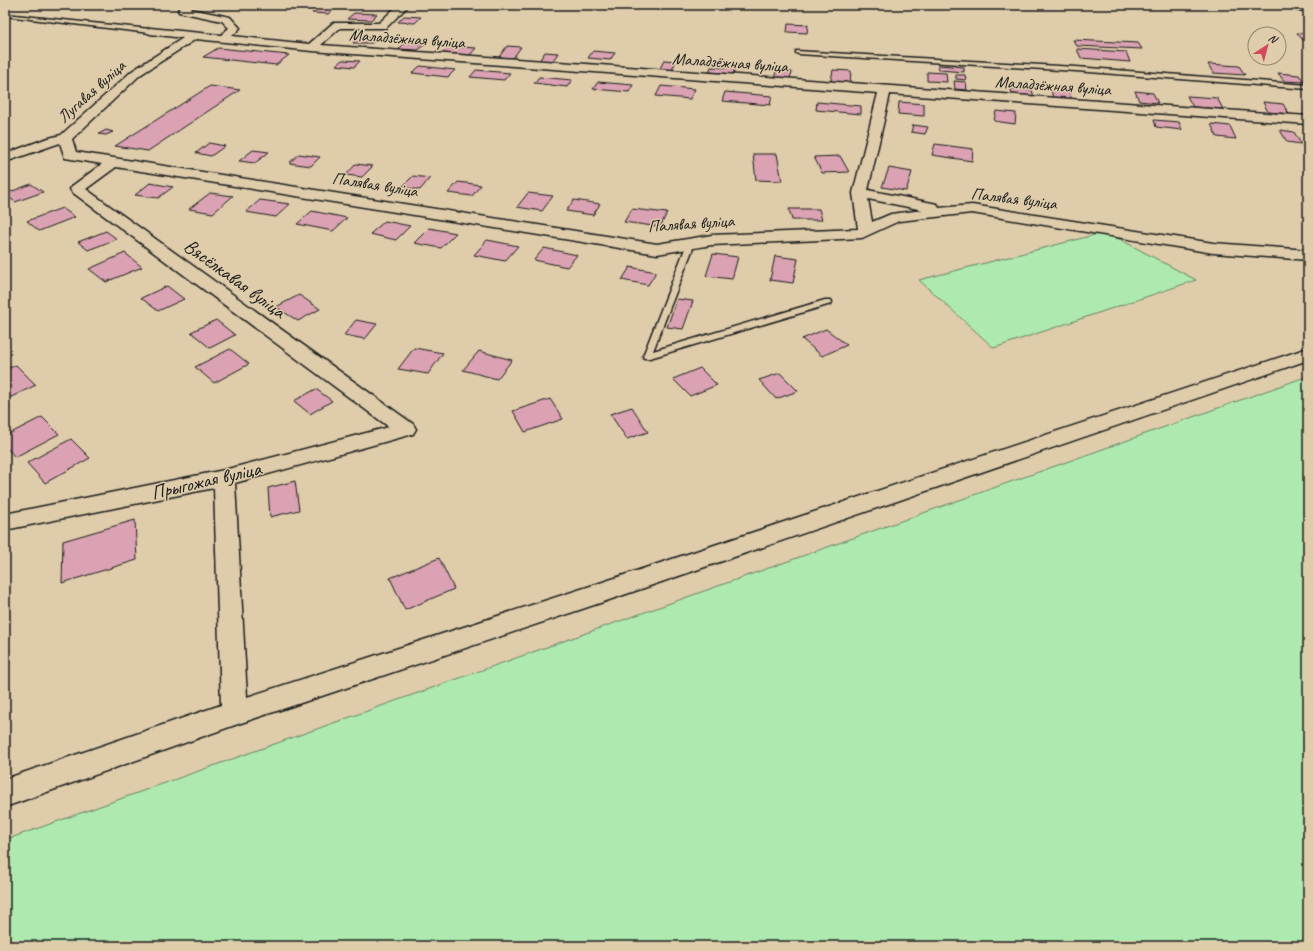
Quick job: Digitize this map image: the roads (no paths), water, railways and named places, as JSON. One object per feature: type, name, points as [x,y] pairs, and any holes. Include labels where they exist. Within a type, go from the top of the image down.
[{"type":"street","points":[[190,5],[183,10],[226,19],[235,28],[252,36],[255,42]]},
{"type":"street","points":[[312,48],[337,25],[382,26],[404,5]]},
{"type":"street","points":[[223,39],[235,28]]},
{"type":"street","name":"Маладзёжная вуліца","points":[[150,31],[312,48],[1308,120]]},
{"type":"street","name":"Лугавая вуліца","points":[[5,158],[25,152],[49,140],[65,138],[136,73],[193,36]]},
{"type":"street","points":[[866,231],[860,194],[885,90]]},
{"type":"street","name":"Палявая вуліца","points":[[65,138],[70,155],[657,249],[712,240],[862,233],[896,217],[972,209],[1213,248],[1308,255]]},
{"type":"street","name":"Вясёлкавая вуліца","points":[[115,161],[77,190],[406,429]]},
{"type":"street","points":[[860,194],[954,211]]},
{"type":"street","points":[[5,793],[235,713],[614,588],[1308,354]]},
{"type":"street","name":"Прыгожая вуліца","points":[[8,518],[224,478],[406,429]]},
{"type":"street","points":[[224,478],[235,713]]},
{"type":"lane","points":[[5,15],[150,31]]},
{"type":"lane","points":[[798,52],[1308,87]]},
{"type":"lane","points":[[691,243],[647,356],[828,302]]}]
